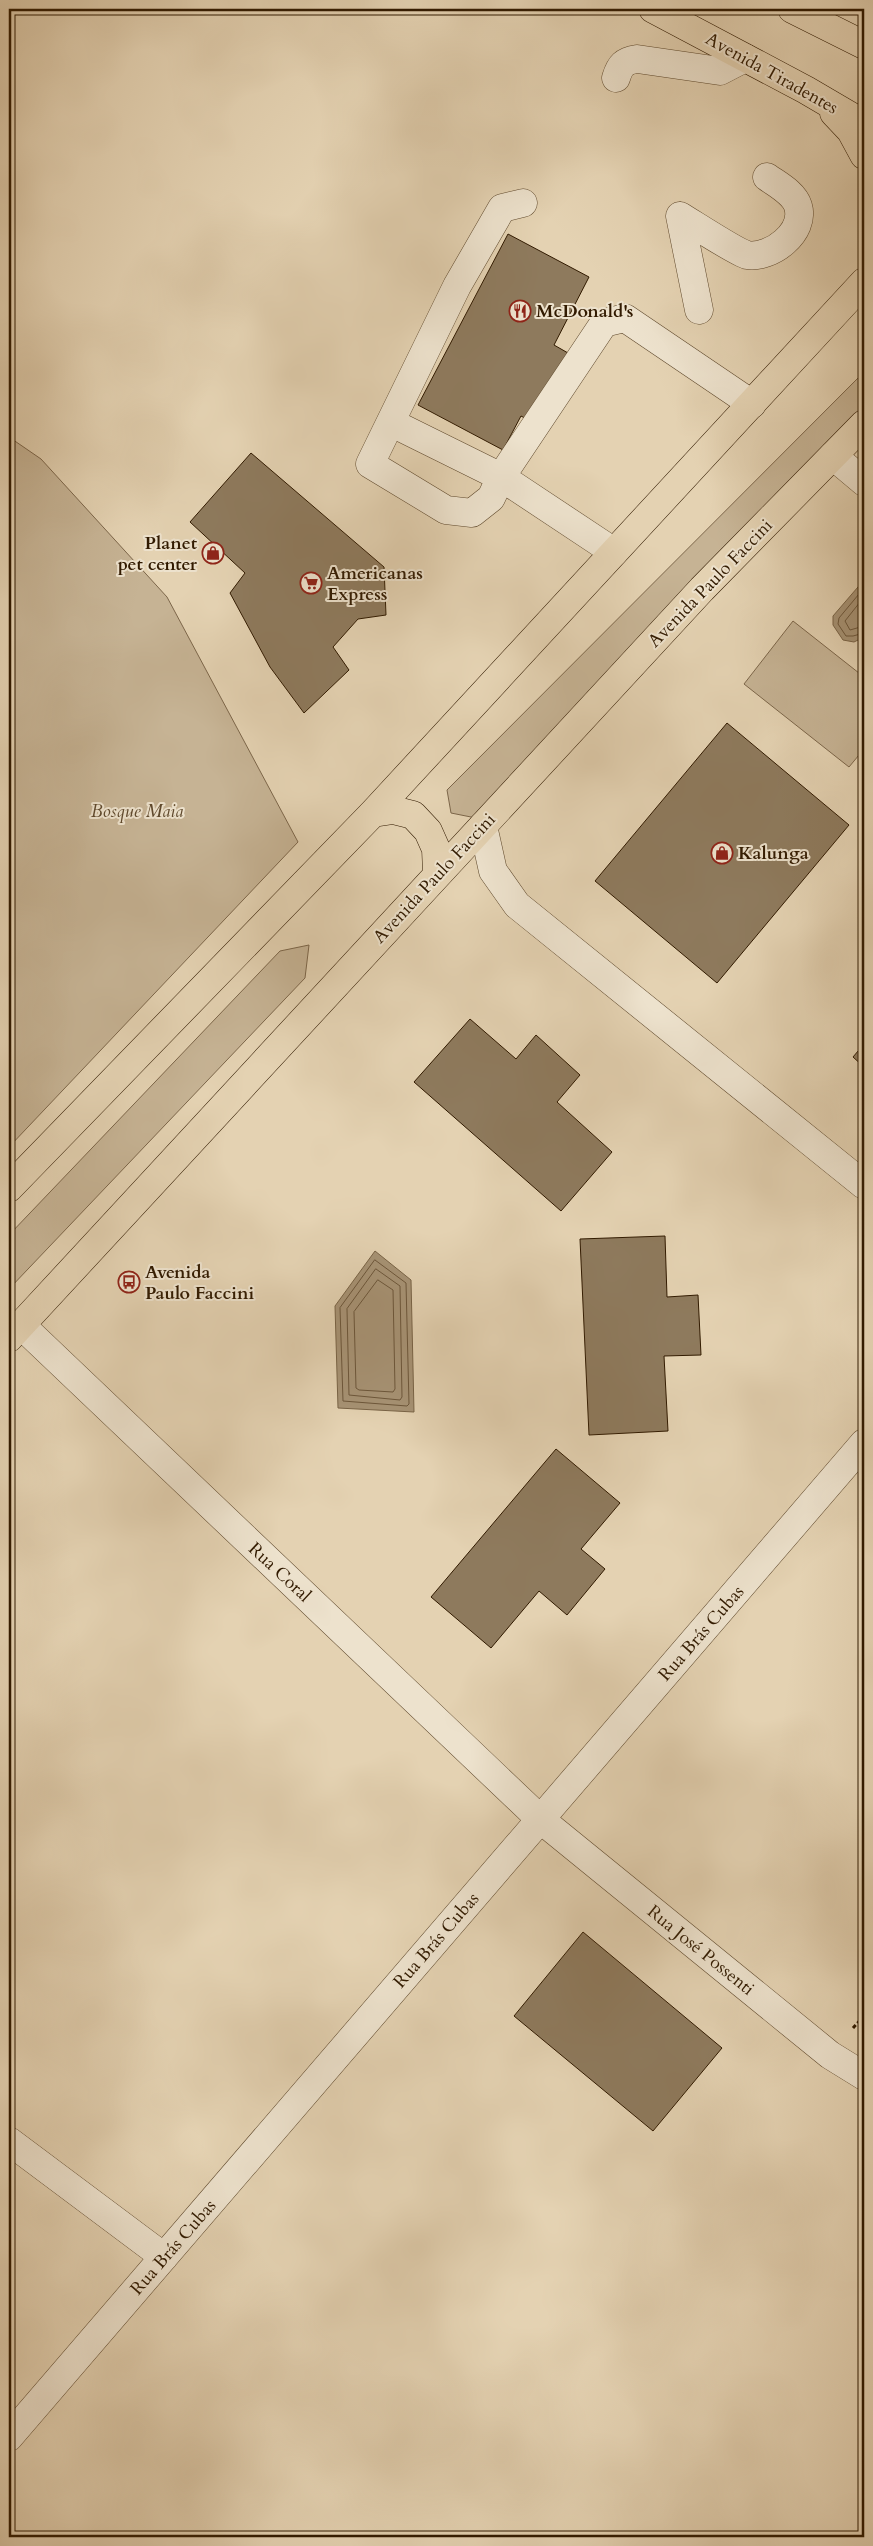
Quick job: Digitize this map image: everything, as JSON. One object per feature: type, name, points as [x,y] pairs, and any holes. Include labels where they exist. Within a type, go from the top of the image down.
[{"type":"main road","name":"Avenida Tiradentes","points":[[653,9],[806,90],[864,124]]},
{"type":"main road","points":[[792,9],[864,45]]},
{"type":"main road","points":[[806,90],[851,131],[864,155]]},
{"type":"main road","points":[[9,1188],[373,813],[863,282]]},
{"type":"main road","name":"Avenida Paulo Faccini","points":[[15,1331],[702,589],[864,424]]},
{"type":"main road","points":[[373,813],[393,810],[413,815],[428,830],[436,849],[437,874]]},
{"type":"street","points":[[616,78],[619,67],[626,61],[637,59],[720,71],[745,58]]},
{"type":"street","points":[[699,310],[680,216],[747,255],[771,251],[791,237],[797,224],[798,206],[790,193],[767,178]]},
{"type":"street","points":[[523,203],[502,208],[457,286],[392,423],[370,464],[446,510],[472,513],[491,498],[501,477],[604,323],[625,318],[752,404]]},
{"type":"street","points":[[392,423],[501,477],[614,552]]},
{"type":"street","points":[[832,456],[864,482]]},
{"type":"street","points":[[483,826],[493,871],[517,905],[864,1185]]},
{"type":"street","name":"Rua Coral","points":[[15,1331],[540,1819]]},
{"type":"street","name":"Rua Brás Cubas","points":[[9,2437],[864,1443]]},
{"type":"street","name":"Rua José Possenti","points":[[540,1819],[830,2055],[864,2076]]},
{"type":"street","points":[[9,2141],[164,2257]]},
{"type":"green space","points":[[864,372],[864,419],[476,818],[451,813],[447,790]]},
{"type":"green space","name":"Bosque Maia","points":[[9,437],[41,459],[167,597],[298,842],[9,1147]]},
{"type":"green space","points":[[793,621],[864,677],[864,749],[849,767],[744,684]]},
{"type":"green space","points":[[309,945],[305,978],[9,1289],[9,1235],[280,951]]},
{"type":"water","points":[[864,580],[864,637],[854,642],[843,640],[833,625],[833,616]]},
{"type":"water","points":[[375,1251],[411,1280],[414,1412],[338,1408],[335,1306]]},
{"type":"building","name":"McDonald's","points":[[508,234],[589,277],[554,345],[568,353],[532,422],[521,416],[503,450],[418,405]]},
{"type":"building","name":"Americanas Express","points":[[251,453],[384,567],[386,615],[358,619],[333,647],[349,670],[304,713],[270,667],[230,593],[245,573],[190,522]]},
{"type":"building","name":"Kalunga","points":[[727,723],[849,825],[717,983],[595,881]]},
{"type":"building","points":[[470,1019],[516,1059],[536,1035],[580,1075],[557,1102],[612,1152],[561,1211],[414,1082]]},
{"type":"building","points":[[864,1044],[864,1067],[853,1057]]},
{"type":"building","points":[[665,1236],[667,1297],[698,1295],[701,1355],[664,1356],[668,1431],[589,1435],[580,1239]]},
{"type":"building","points":[[556,1449],[620,1503],[581,1549],[605,1569],[567,1615],[539,1591],[491,1648],[431,1597]]},
{"type":"building","points":[[583,1932],[722,2048],[653,2131],[514,2016]]},
{"type":"place","name":"McDonald's","points":[[520,311]]},
{"type":"place","name":"Planet pet center","points":[[213,553]]},
{"type":"place","name":"Americanas Express","points":[[311,583]]},
{"type":"place","name":"Kalunga","points":[[722,853]]},
{"type":"place","name":"Avenida Paulo Faccini","points":[[129,1282]]}]
